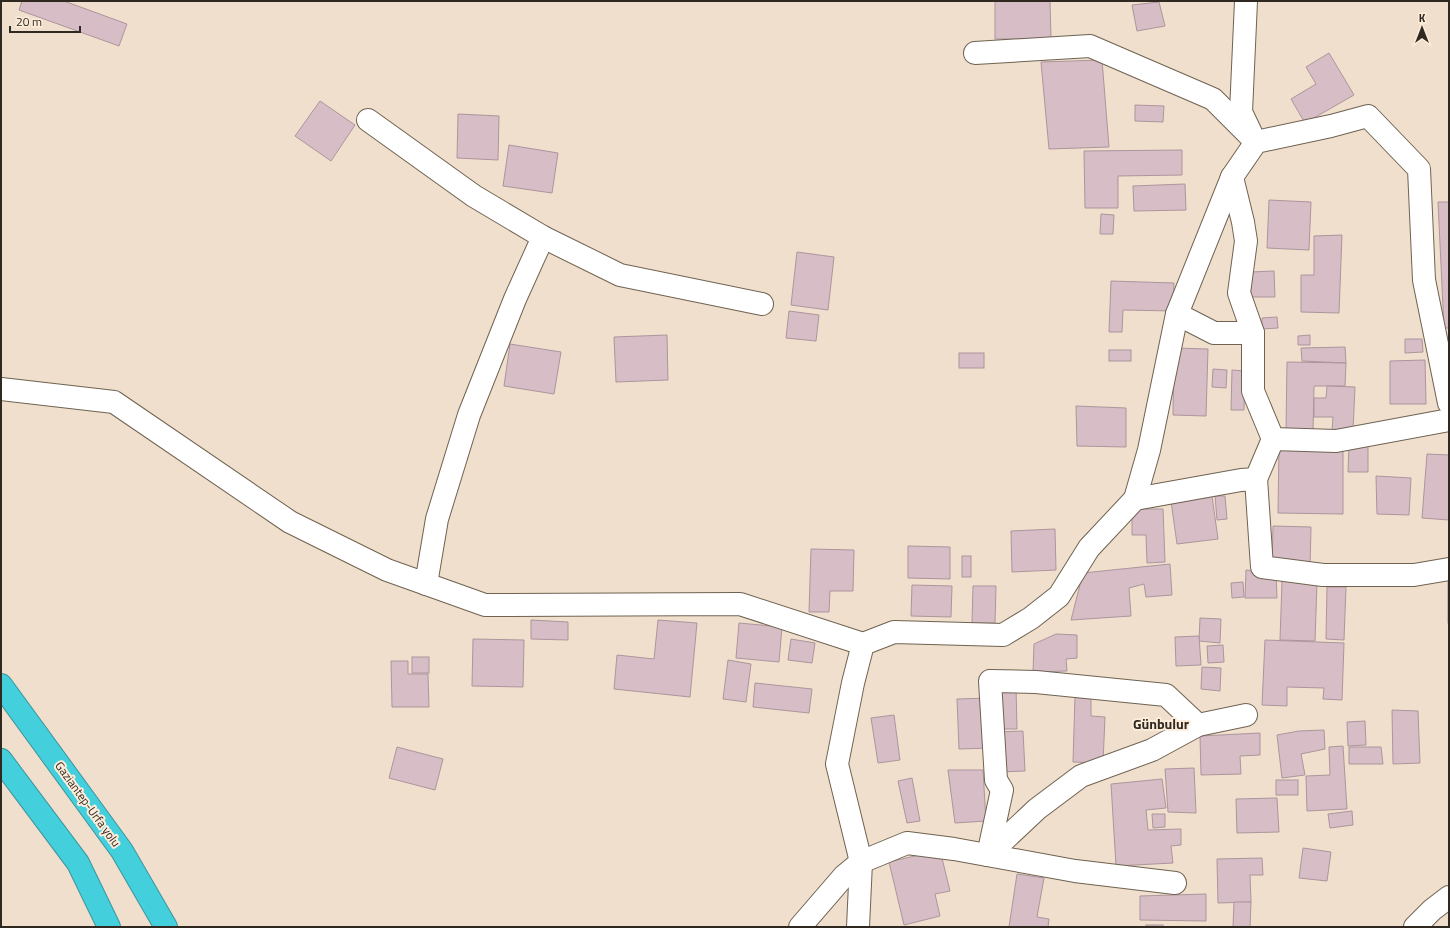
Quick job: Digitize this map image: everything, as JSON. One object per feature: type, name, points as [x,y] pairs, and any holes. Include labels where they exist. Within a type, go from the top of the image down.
[{"type":"highway","name":"Gaziantep-Urfa yolu","points":[[1,685],[122,851],[166,927]]},
{"type":"highway","points":[[1,760],[78,863],[109,927]]},
{"type":"street","points":[[1246,1],[1241,112],[1256,142]]},
{"type":"street","points":[[975,53],[1090,46],[1213,99],[1256,142]]},
{"type":"street","points":[[1,389],[114,402],[290,522],[387,570],[485,606],[740,604],[863,644],[894,632],[1003,635],[1031,618],[1059,596],[1089,548],[1135,499],[1149,450],[1177,314],[1232,177],[1256,142],[1331,126],[1368,116],[1419,169],[1424,280],[1449,403]]},
{"type":"street","points":[[368,120],[474,196],[543,237],[620,275],[762,304]]},
{"type":"street","points":[[1232,177],[1246,241],[1239,293],[1253,332],[1253,391],[1273,439],[1256,479],[1262,567],[1323,575],[1414,575],[1449,569]]},
{"type":"street","points":[[426,584],[437,519],[469,415],[515,299],[543,237]]},
{"type":"street","points":[[1177,314],[1214,333],[1253,332]]},
{"type":"street","points":[[1273,439],[1336,441],[1449,420]]},
{"type":"street","points":[[1135,499],[1241,480],[1256,479]]},
{"type":"street","points":[[858,927],[861,862],[837,764],[853,683],[863,644]]},
{"type":"street","points":[[988,855],[1002,790],[996,780],[990,681],[1036,682],[1166,695],[1198,725]]},
{"type":"street","points":[[988,855],[1037,809],[1080,776],[1152,750],[1198,725],[1246,715]]},
{"type":"street","points":[[800,927],[844,876],[861,862],[907,843],[954,849],[1075,871],[1175,884]]},
{"type":"street","points":[[1415,927],[1432,910],[1449,897]]},
{"type":"building","points":[[22,1],[64,1],[127,24],[119,46],[19,10]]},
{"type":"building","points":[[995,1],[1050,1],[1051,39],[995,39]]},
{"type":"building","points":[[1159,2],[1165,26],[1137,31],[1132,5]]},
{"type":"building","points":[[1329,53],[1354,95],[1305,123],[1291,99],[1316,84],[1306,67]]},
{"type":"building","points":[[1102,60],[1109,147],[1049,149],[1041,62]]},
{"type":"building","points":[[320,101],[355,125],[331,161],[295,136]]},
{"type":"building","points":[[1135,105],[1164,106],[1163,122],[1135,121]]},
{"type":"building","points":[[458,114],[499,116],[498,160],[457,158]]},
{"type":"building","points":[[509,145],[558,153],[552,193],[503,186]]},
{"type":"building","points":[[1182,150],[1182,175],[1118,176],[1118,208],[1085,208],[1084,151]]},
{"type":"building","points":[[1185,184],[1186,210],[1134,211],[1133,186]]},
{"type":"building","points":[[1269,200],[1311,202],[1309,250],[1267,248]]},
{"type":"building","points":[[1438,202],[1449,202],[1449,328],[1444,328]]},
{"type":"building","points":[[1101,214],[1114,215],[1113,234],[1100,234]]},
{"type":"building","points":[[1342,235],[1339,313],[1301,312],[1301,275],[1314,275],[1314,236]]},
{"type":"building","points":[[797,252],[834,257],[828,310],[791,305]]},
{"type":"building","points":[[1274,271],[1275,297],[1250,297],[1250,272]]},
{"type":"building","points":[[1111,281],[1174,283],[1173,311],[1123,310],[1122,332],[1109,332]]},
{"type":"building","points":[[789,311],[819,315],[816,341],[786,338]]},
{"type":"building","points":[[1277,317],[1278,328],[1262,329],[1262,318]]},
{"type":"building","points":[[667,335],[668,380],[616,382],[614,337]]},
{"type":"building","points":[[1310,335],[1310,345],[1298,345],[1298,336]]},
{"type":"building","points":[[1405,339],[1422,339],[1423,352],[1405,353]]},
{"type":"building","points":[[510,344],[561,352],[554,394],[504,386]]},
{"type":"building","points":[[1345,347],[1346,363],[1302,361],[1301,348]]},
{"type":"building","points":[[1174,348],[1208,349],[1206,416],[1173,415]]},
{"type":"building","points":[[1109,350],[1131,350],[1131,361],[1109,361]]},
{"type":"building","points":[[959,353],[984,353],[984,368],[959,368]]},
{"type":"building","points":[[1425,360],[1426,404],[1390,404],[1390,361]]},
{"type":"building","points":[[1287,362],[1346,363],[1345,386],[1314,386],[1313,432],[1286,431]]},
{"type":"building","points":[[1213,369],[1227,370],[1226,388],[1212,387]]},
{"type":"building","points":[[1232,370],[1245,371],[1244,410],[1231,410]]},
{"type":"building","points":[[1327,386],[1355,387],[1353,431],[1332,431],[1333,417],[1314,417],[1314,398],[1326,398]]},
{"type":"building","points":[[1076,406],[1126,408],[1126,447],[1077,446]]},
{"type":"building","points":[[1349,446],[1368,446],[1368,472],[1348,472]]},
{"type":"building","points":[[1279,447],[1343,450],[1343,514],[1278,513]]},
{"type":"building","points":[[1427,454],[1449,455],[1449,520],[1422,518]]},
{"type":"building","points":[[1376,476],[1411,478],[1409,515],[1377,514]]},
{"type":"building","points":[[1212,496],[1218,539],[1177,544],[1171,501]]},
{"type":"building","points":[[1215,496],[1225,496],[1227,519],[1217,520]]},
{"type":"building","points":[[1132,509],[1163,509],[1165,562],[1147,563],[1146,535],[1132,535]]},
{"type":"building","points":[[1273,526],[1311,527],[1310,567],[1272,566]]},
{"type":"building","points":[[1055,529],[1056,570],[1012,572],[1011,531]]},
{"type":"building","points":[[908,546],[950,547],[950,579],[908,578]]},
{"type":"building","points":[[811,549],[854,550],[853,591],[830,591],[829,612],[809,612]]},
{"type":"building","points":[[962,556],[971,556],[971,577],[962,577]]},
{"type":"building","points":[[1170,564],[1172,595],[1146,597],[1144,584],[1129,588],[1131,616],[1071,620],[1083,573]]},
{"type":"building","points":[[1246,570],[1276,573],[1277,598],[1245,598]]},
{"type":"building","points":[[1449,577],[1449,623],[1448,623]]},
{"type":"building","points":[[1282,581],[1317,582],[1315,641],[1280,640]]},
{"type":"building","points":[[1243,582],[1244,597],[1232,598],[1231,583]]},
{"type":"building","points":[[912,585],[952,586],[951,617],[911,616]]},
{"type":"building","points":[[973,586],[996,586],[995,623],[972,623]]},
{"type":"building","points":[[1327,587],[1346,587],[1344,640],[1326,639]]},
{"type":"building","points":[[1200,618],[1221,619],[1220,643],[1199,641]]},
{"type":"building","points":[[531,620],[568,622],[568,640],[531,639]]},
{"type":"building","points":[[658,620],[697,623],[690,697],[614,689],[617,655],[654,659]]},
{"type":"building","points":[[739,623],[782,627],[779,662],[736,658]]},
{"type":"building","points":[[1056,634],[1077,635],[1077,658],[1066,659],[1067,671],[1033,672],[1034,644]]},
{"type":"building","points":[[1199,636],[1201,665],[1176,666],[1175,637]]},
{"type":"building","points":[[473,639],[524,640],[523,687],[472,686]]},
{"type":"building","points":[[791,639],[815,643],[812,663],[788,660]]},
{"type":"building","points":[[1265,640],[1344,643],[1342,700],[1323,699],[1324,688],[1287,687],[1287,706],[1262,705]]},
{"type":"building","points":[[1223,645],[1224,662],[1208,663],[1207,646]]},
{"type":"building","points":[[412,657],[429,657],[429,673],[412,673]]},
{"type":"building","points":[[728,660],[751,664],[746,702],[723,699]]},
{"type":"building","points":[[391,661],[408,661],[408,674],[428,674],[429,707],[392,707]]},
{"type":"building","points":[[1202,667],[1221,668],[1220,691],[1201,689]]},
{"type":"building","points":[[755,683],[812,689],[809,713],[753,707]]},
{"type":"building","points":[[1016,687],[1017,729],[997,729],[995,688]]},
{"type":"building","points":[[1075,696],[1091,696],[1091,716],[1105,717],[1103,763],[1073,762]]},
{"type":"building","points":[[989,698],[991,748],[959,749],[957,699]]},
{"type":"building","points":[[1392,710],[1418,711],[1420,763],[1393,764]]},
{"type":"building","points":[[894,715],[900,760],[878,763],[871,718]]},
{"type":"building","points":[[1365,721],[1366,745],[1348,746],[1347,722]]},
{"type":"building","points":[[1324,730],[1325,749],[1301,754],[1305,775],[1282,778],[1277,735],[1299,731]]},
{"type":"building","points":[[1023,731],[1025,771],[999,772],[998,732]]},
{"type":"building","points":[[1260,733],[1260,755],[1240,756],[1241,774],[1201,775],[1200,736]]},
{"type":"building","points":[[1343,746],[1347,809],[1307,811],[1306,776],[1330,775],[1329,747]]},
{"type":"building","points":[[397,747],[443,759],[435,790],[389,778]]},
{"type":"building","points":[[1349,747],[1381,747],[1383,764],[1349,764]]},
{"type":"building","points":[[1194,768],[1196,813],[1168,812],[1165,769]]},
{"type":"building","points":[[948,770],[983,770],[986,821],[955,823]]},
{"type":"building","points":[[912,778],[920,821],[907,823],[898,781]]},
{"type":"building","points":[[1162,779],[1166,808],[1146,810],[1148,830],[1181,829],[1181,845],[1171,846],[1173,863],[1116,866],[1111,784]]},
{"type":"building","points":[[1276,780],[1298,780],[1298,795],[1276,795]]},
{"type":"building","points":[[1277,798],[1279,832],[1237,833],[1236,799]]},
{"type":"building","points":[[1352,811],[1353,825],[1330,828],[1328,814]]},
{"type":"building","points":[[1152,814],[1165,814],[1165,827],[1153,828]]},
{"type":"building","points":[[1303,848],[1331,852],[1327,881],[1299,878]]},
{"type":"building","points":[[940,850],[950,891],[935,894],[940,916],[904,925],[889,862]]},
{"type":"building","points":[[1262,858],[1263,875],[1250,875],[1251,902],[1218,903],[1217,859]]},
{"type":"building","points":[[1017,874],[1044,878],[1037,917],[1049,919],[1048,927],[1009,927]]},
{"type":"building","points":[[1206,894],[1206,921],[1140,920],[1140,896]]},
{"type":"building","points":[[1234,902],[1251,902],[1250,927],[1233,927]]},
{"type":"building","points":[[1146,925],[1163,925],[1163,927],[1146,927]]},
{"type":"district","name":"Günbulur","points":[[1161,723]]}]
